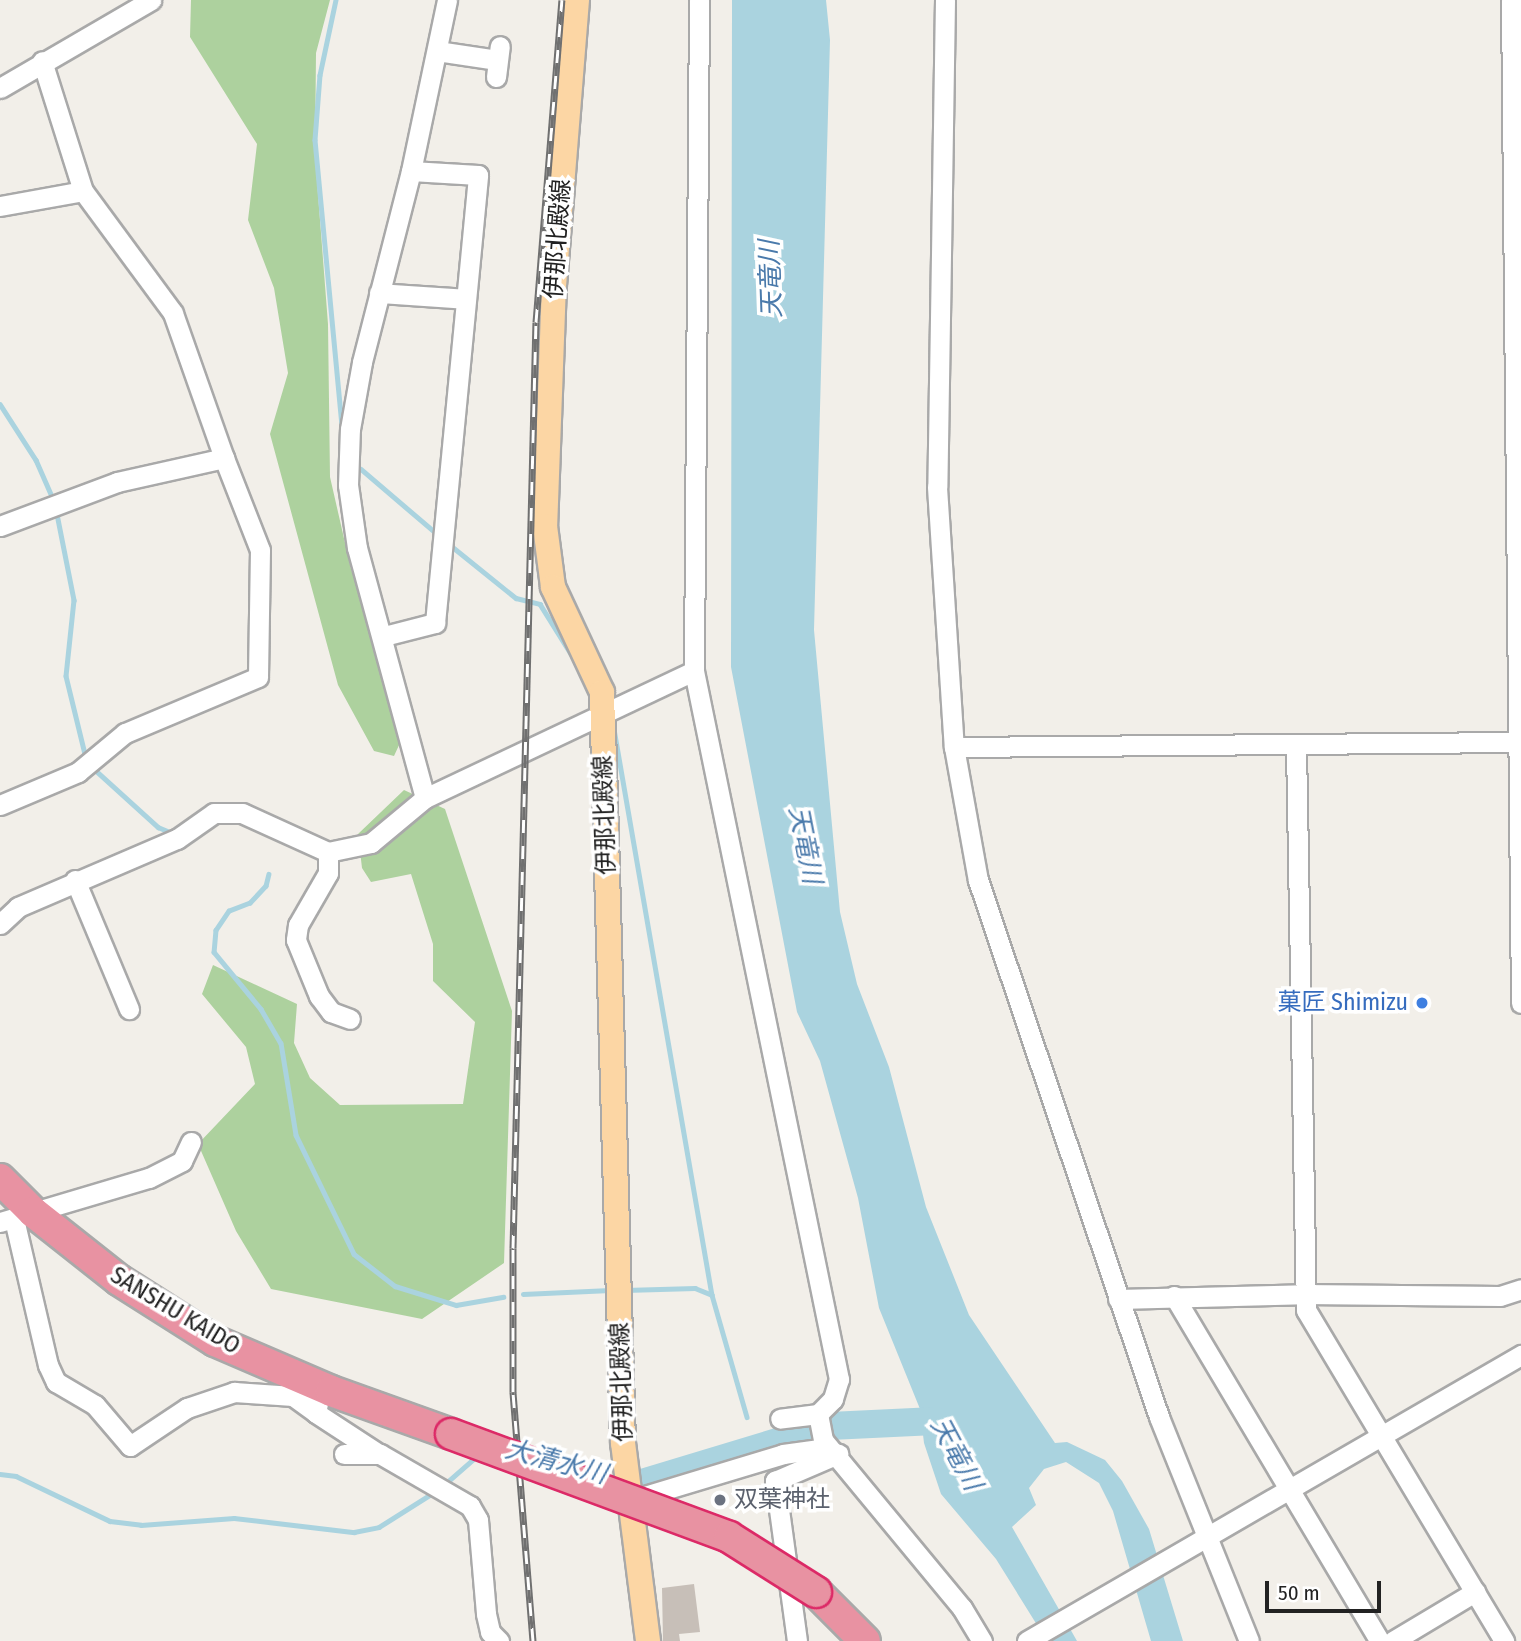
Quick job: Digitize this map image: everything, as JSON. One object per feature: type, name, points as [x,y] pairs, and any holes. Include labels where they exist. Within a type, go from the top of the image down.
[{"type":"highway","name":"SANSHU KAIDO","points":[[0,1179],[15,1218],[215,1341],[319,1400],[451,1434],[729,1537],[816,1592],[865,1641]]},
{"type":"main road","name":"伊那北殿線","points":[[577,0],[554,284],[545,526],[553,587],[598,681],[603,717],[619,1291],[630,1489],[648,1641]]},
{"type":"street","points":[[0,88],[150,0]]},
{"type":"street","points":[[425,798],[384,636],[357,548],[348,485],[350,429],[379,293],[411,171],[447,0]]},
{"type":"street","points":[[699,0],[694,671],[839,1379],[833,1399],[818,1414],[780,1419]]},
{"type":"street","points":[[945,0],[937,487],[954,747],[978,880],[1118,1299],[1202,1538],[1249,1641]]},
{"type":"street","points":[[1515,1],[1519,235],[1521,1003]]},
{"type":"street","points":[[437,51],[498,61]]},
{"type":"street","points":[[0,805],[89,763],[125,733],[258,677],[260,550],[173,313],[83,191],[42,61]]},
{"type":"street","points":[[384,636],[435,623],[478,174],[411,171]]},
{"type":"street","points":[[0,206],[83,191]]},
{"type":"street","points":[[379,293],[466,299]]},
{"type":"street","points":[[0,526],[117,482],[224,458]]},
{"type":"street","points":[[0,925],[18,907],[75,880],[177,839],[223,811],[242,813],[328,852],[370,843],[425,798],[603,717],[694,671]]},
{"type":"street","points":[[954,747],[1520,743]]},
{"type":"street","points":[[1296,745],[1303,1294],[1306,1310],[1504,1641]]},
{"type":"street","points":[[328,852],[328,873],[298,925],[296,940],[319,996],[331,1012],[351,1019]]},
{"type":"street","points":[[75,880],[129,1009]]},
{"type":"street","points":[[191,1142],[182,1161],[174,1167],[15,1218],[48,1365],[56,1382],[95,1405],[130,1446],[187,1408],[234,1392],[319,1400],[380,1454],[470,1506],[478,1520],[486,1614],[490,1632],[499,1641]]},
{"type":"street","points":[[1118,1299],[1303,1294],[1500,1296],[1521,1289]]},
{"type":"street","points":[[1174,1296],[1380,1641]]},
{"type":"street","points":[[1027,1641],[1382,1433],[1521,1355]]},
{"type":"street","points":[[818,1414],[823,1440],[838,1454],[962,1608],[982,1641]]},
{"type":"street","points":[[630,1489],[818,1448],[838,1454]]},
{"type":"street","points":[[344,1454],[380,1454]]},
{"type":"street","points":[[797,1641],[775,1481],[838,1454]]},
{"type":"street","points":[[1393,1641],[1475,1592]]},
{"type":"green space","points":[[191,0],[330,0],[316,53],[315,155],[328,324],[330,477],[351,569],[384,670],[412,717],[394,756],[374,751],[338,685],[270,434],[288,373],[274,288],[248,220],[257,144],[190,37]]},
{"type":"green space","points":[[404,790],[445,809],[512,1011],[504,1263],[422,1319],[271,1289],[236,1231],[198,1144],[255,1084],[246,1047],[202,994],[213,965],[297,1004],[294,1043],[310,1078],[340,1105],[463,1104],[475,1022],[433,981],[433,944],[411,874],[371,882],[362,868],[358,834]]},
{"type":"water","name":"天竜川","points":[[732,0],[826,0],[830,40],[814,630],[840,912],[857,984],[889,1067],[926,1207],[969,1315],[1055,1443],[1067,1442],[1105,1460],[1122,1481],[1149,1529],[1183,1641],[1151,1641],[1113,1511],[1099,1483],[1066,1462],[1044,1469],[1029,1488],[1036,1505],[1012,1527],[1077,1641],[1047,1641],[996,1559],[941,1494],[924,1443],[920,1409],[879,1308],[858,1198],[820,1061],[797,1012],[731,667]]},
{"type":"building","points":[[694,1584],[700,1632],[679,1634],[680,1641],[663,1641],[662,1588]]},
{"type":"waterway","points":[[336,0],[320,75],[315,140],[342,426]]},
{"type":"waterway","points":[[0,404],[36,460],[54,501]]},
{"type":"waterway","points":[[361,469],[437,534]]},
{"type":"waterway","points":[[56,509],[74,600],[66,676],[86,758]]},
{"type":"waterway","points":[[449,544],[516,598],[540,604],[573,657]]},
{"type":"waterway","points":[[614,729],[712,1295]]},
{"type":"waterway","points":[[93,768],[158,827],[172,833]]},
{"type":"waterway","points":[[269,874],[266,886],[250,903],[229,911],[216,930],[214,952],[261,1009],[281,1043],[296,1135],[354,1254],[395,1286],[456,1305],[503,1297]]},
{"type":"waterway","points":[[625,1290],[695,1288],[712,1295],[747,1417]]},
{"type":"waterway","points":[[523,1294],[610,1290]]},
{"type":"waterway","name":"大清水川","points":[[639,1484],[830,1426],[935,1421]]},
{"type":"waterway","name":"大清水川","points":[[755,1440],[756,1447]]},
{"type":"waterway","name":"大清水川","points":[[445,1484],[478,1455]]},
{"type":"waterway","name":"大清水川","points":[[0,1474],[16,1476],[110,1521],[141,1525],[234,1518],[354,1532],[379,1527],[436,1491]]},
{"type":"waterway","name":"大清水川","points":[[600,1474],[619,1479]]},
{"type":"railway","points":[[533,1641],[513,1392],[513,1248],[536,322],[562,0]]},
{"type":"place","name":"菓匠 Shimizu","points":[[1422,1003]]},
{"type":"place","name":"双葉神社","points":[[720,1500]]}]
